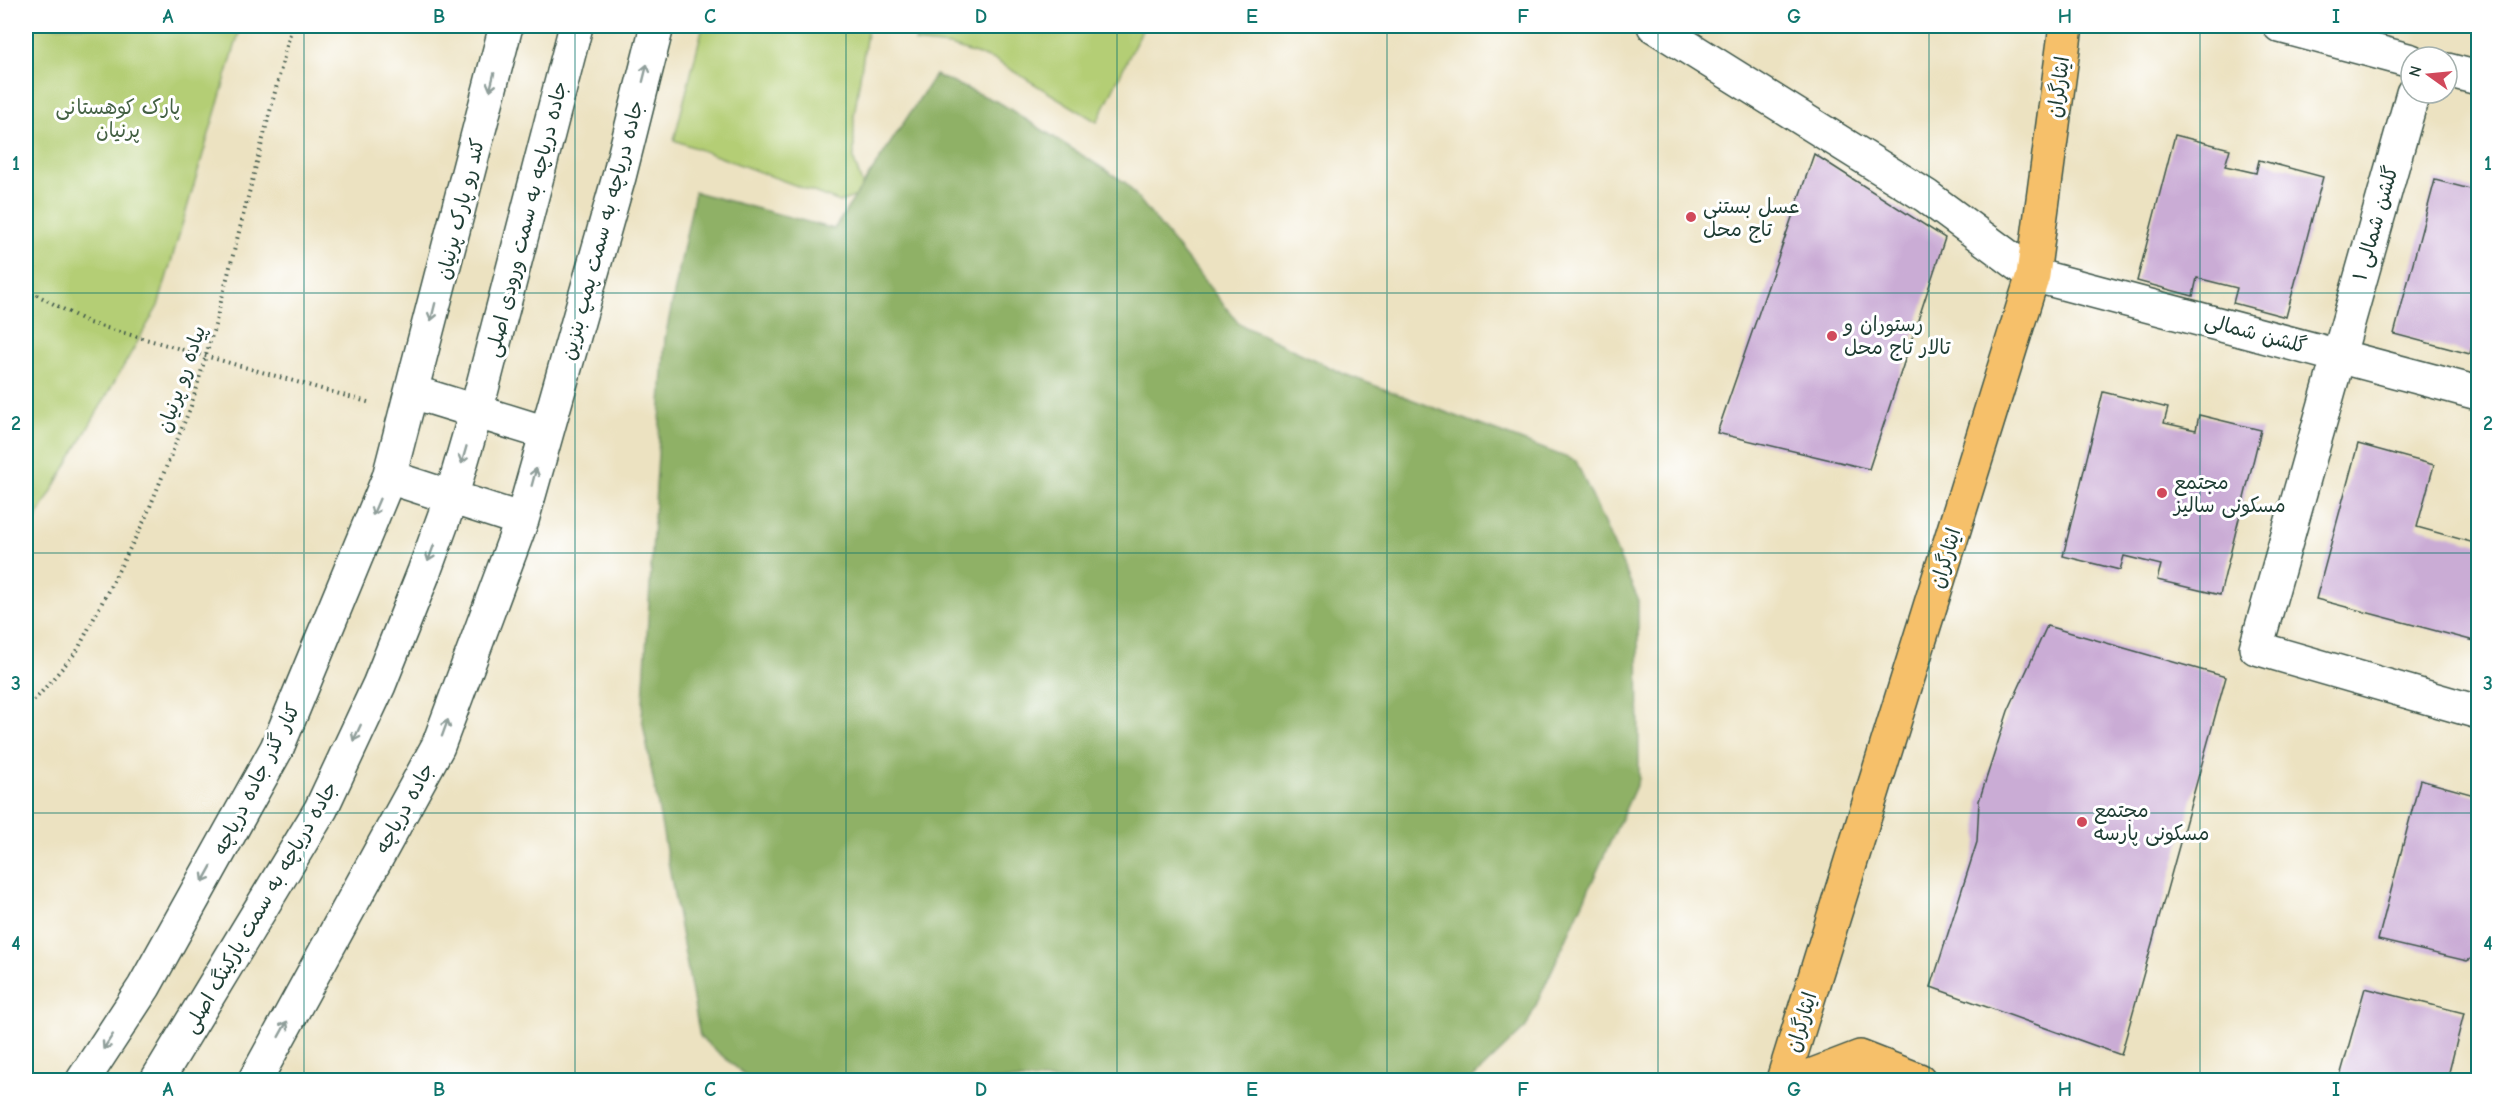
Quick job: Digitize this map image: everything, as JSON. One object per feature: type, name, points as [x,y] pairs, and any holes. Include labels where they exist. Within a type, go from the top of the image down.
[{"type":"main road","name":"ایثارگران","points":[[1783,1080],[2033,275],[2066,26]]},
{"type":"main road","points":[[1800,1080],[1860,1057],[1919,1080]]},
{"type":"street","name":"کند رو پارک پرنیان","points":[[410,402],[506,26]]},
{"type":"street","name":"جاده دریاچه به سمت ورودی اصلی","points":[[451,498],[476,412],[576,26]]},
{"type":"street","name":"جاده دریاچه به سمت پمپ بنزین","points":[[522,520],[619,177],[657,26]]},
{"type":"street","points":[[1654,26],[1926,196],[2033,275]]},
{"type":"street","points":[[2280,26],[2399,58]]},
{"type":"street","points":[[2459,73],[2478,78]]},
{"type":"street","name":"گلشن شمالی ۱","points":[[2410,105],[2337,354],[2256,648],[2478,712]]},
{"type":"street","name":"گلشن شمالی","points":[[2033,275],[2478,393]]},
{"type":"street","points":[[410,402],[476,412],[546,433]]},
{"type":"street","name":"کنار گذر جاده دریاچه","points":[[83,1080],[144,987],[276,748],[389,477],[410,402]]},
{"type":"street","points":[[389,477],[522,520]]},
{"type":"street","name":"جاده دریاچه به سمت پارکینگ اصلی","points":[[157,1080],[321,809],[379,685],[451,498]]},
{"type":"street","name":"جاده دریاچه","points":[[255,1080],[438,746],[522,520]]},
{"type":"path","name":"پیاده رو پرنیان","points":[[26,710],[77,651],[146,519],[207,358],[292,26]]},
{"type":"path","points":[[26,289],[89,323],[207,358],[410,402]]},
{"type":"green space","name":"پارک کوهستانی پرنیان","points":[[26,26],[241,26],[158,306],[26,536]]},
{"type":"green space","points":[[703,26],[868,26],[854,116],[854,160],[865,193],[840,202],[674,140]]},
{"type":"green space","points":[[920,26],[1144,26],[1097,122],[995,60],[950,46],[915,42]]},
{"type":"green space","points":[[935,75],[1000,103],[1126,183],[1239,324],[1344,374],[1576,461],[1638,599],[1639,779],[1526,1027],[1471,1080],[751,1080],[700,1037],[642,718],[665,338],[695,192],[834,229]]},
{"type":"building","points":[[2175,135],[2230,149],[2225,166],[2256,173],[2259,160],[2323,177],[2286,317],[2233,303],[2237,288],[2197,278],[2193,296],[2137,281]]},
{"type":"building","name":"رستوران و تالار تاج محل","points":[[1814,154],[1945,238],[1869,469],[1717,433]]},
{"type":"building","points":[[2435,180],[2478,191],[2478,321],[2470,354],[2394,334]]},
{"type":"building","name":"مجتمع مسکونی سالیز","points":[[2103,392],[2168,408],[2164,423],[2196,430],[2199,415],[2261,430],[2220,595],[2157,580],[2161,565],[2124,556],[2120,570],[2063,556]]},
{"type":"building","points":[[2358,444],[2434,465],[2417,527],[2478,544],[2478,642],[2316,599]]},
{"type":"building","name":"مجتمع مسکونی پارسه","points":[[2047,626],[2226,677],[2121,1055],[1931,987],[1977,842],[1979,801],[2008,711]]},
{"type":"building","points":[[2420,780],[2478,796],[2478,955],[2467,961],[2378,940]]},
{"type":"building","points":[[2365,988],[2464,1013],[2447,1080],[2339,1080]]},
{"type":"place","name":"عسل بستنی تاج محل","points":[[1691,217]]},
{"type":"place","name":"رستوران و تالار تاج محل","points":[[1832,336]]},
{"type":"place","name":"مجتمع مسکونی سالیز","points":[[2162,493]]},
{"type":"place","name":"مجتمع مسکونی پارسه","points":[[2082,822]]}]
